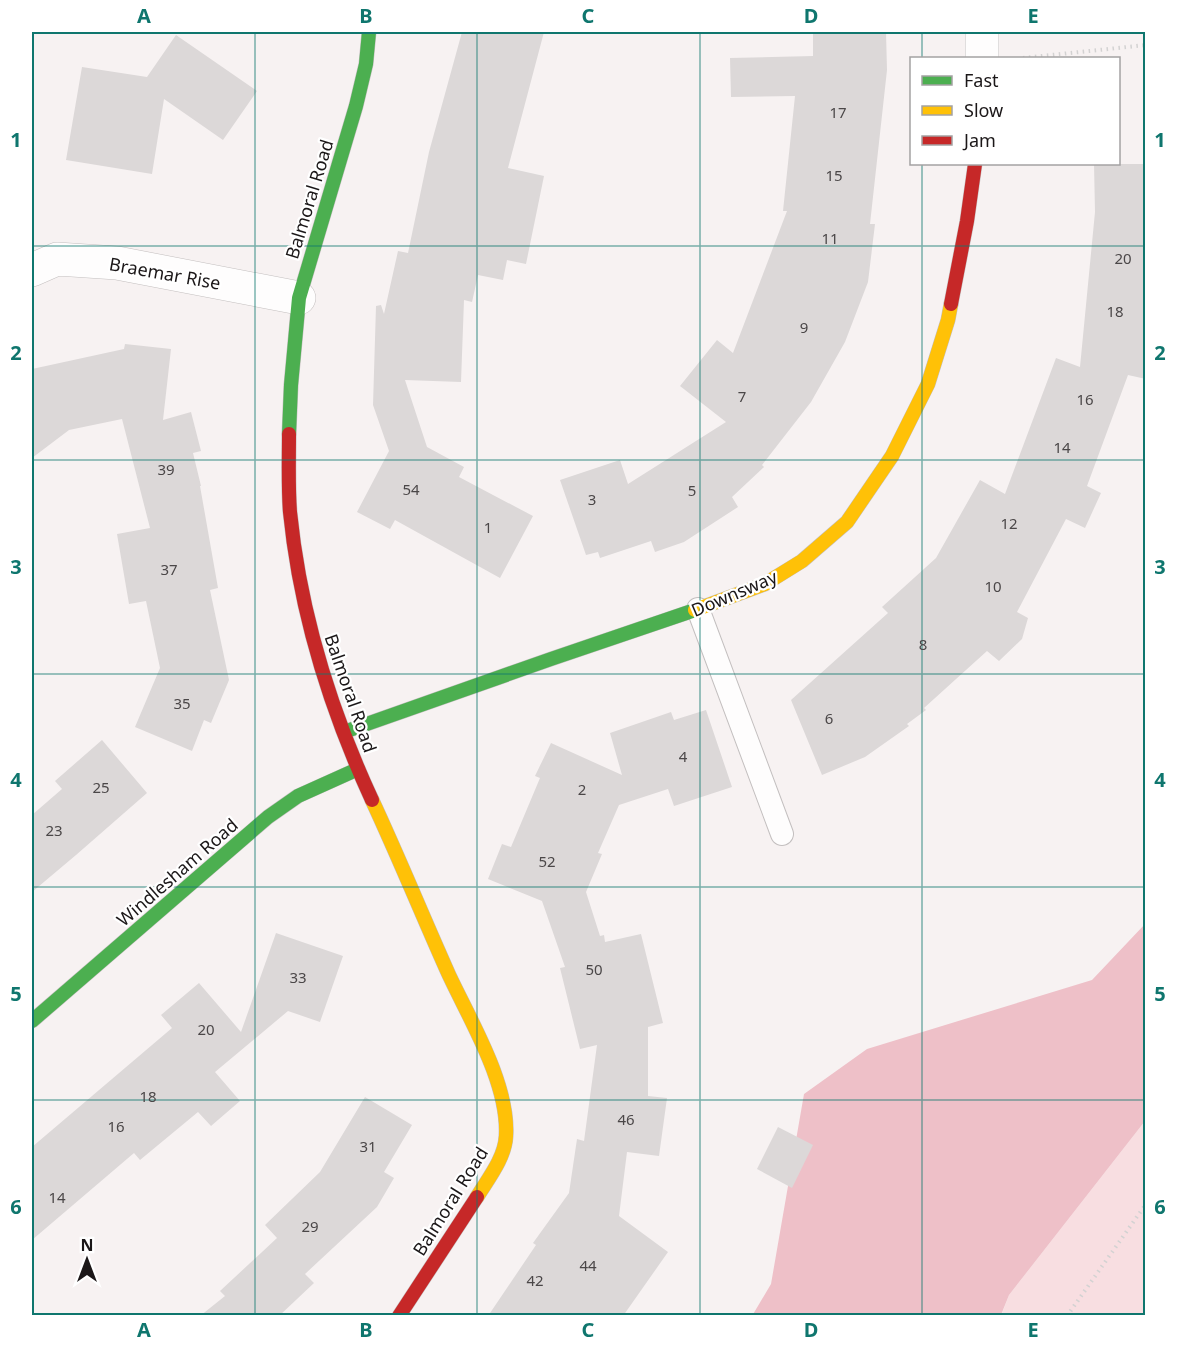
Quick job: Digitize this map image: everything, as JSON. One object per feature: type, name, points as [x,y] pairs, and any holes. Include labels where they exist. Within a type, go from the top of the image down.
[{"type":"street","name":"Balmoral Road","points":[[369,32],[366,64],[356,106],[299,298],[289,447],[290,509],[295,552],[307,614],[327,688],[358,769],[494,1071],[506,1122],[506,1139],[502,1155],[399,1316]]},
{"type":"street","points":[[982,32],[982,57]]},
{"type":"street","name":"Downsway","points":[[344,732],[765,584],[802,561],[847,522],[892,456],[928,384],[948,320],[967,221],[975,165]]},
{"type":"street","name":"Braemar Rise","points":[[32,270],[57,260],[117,262],[299,298]]},
{"type":"street","name":"Windlesham Road","points":[[32,1021],[268,817],[298,796],[358,769]]},
{"type":"lane","points":[[698,609],[782,834]]},
{"type":"path","points":[[1027,57],[1146,45]]},
{"type":"path","points":[[1068,1316],[1146,1204]]},
{"type":"shaded area","points":[[1145,924],[1145,1121],[1009,1295],[1001,1315],[752,1316],[771,1284],[804,1094],[867,1049],[1092,980]]},
{"type":"shaded area","points":[[1145,1121],[1145,1315],[1001,1316],[1009,1295]]},
{"type":"building","points":[[462,32],[544,32],[508,168],[544,176],[526,264],[507,260],[503,280],[478,275],[472,302],[464,300],[461,382],[405,380],[427,447],[464,467],[459,477],[533,516],[500,578],[395,520],[390,529],[357,512],[389,451],[373,405],[376,306],[381,305],[384,314],[398,251],[408,253],[429,152]]},
{"type":"building","points":[[813,32],[886,32],[887,70],[870,224],[875,224],[868,282],[845,342],[811,402],[762,465],[764,467],[732,497],[738,507],[684,542],[655,552],[651,541],[600,558],[598,552],[586,555],[560,480],[620,460],[628,484],[726,422],[680,386],[717,340],[733,353],[787,211],[783,211],[795,96],[731,97],[730,58],[813,56]]},
{"type":"building","points":[[176,35],[257,91],[223,140],[164,99],[152,174],[66,160],[82,67],[147,77]]},
{"type":"building","points":[[1146,164],[1146,379],[1128,375],[1087,486],[1101,493],[1085,528],[1066,519],[1017,612],[1028,618],[1022,639],[999,661],[987,651],[924,708],[926,710],[907,724],[909,726],[865,757],[822,775],[791,700],[888,613],[882,607],[936,558],[980,480],[1005,494],[1056,358],[1080,367],[1095,212],[1094,165]]},
{"type":"building","points":[[125,344],[171,349],[163,420],[191,412],[201,451],[193,453],[201,486],[218,588],[210,590],[229,680],[211,723],[204,720],[192,751],[135,727],[160,668],[146,601],[129,604],[117,534],[150,528],[122,419],[69,430],[32,458],[32,369],[124,349]]},
{"type":"building","points":[[706,710],[732,787],[674,806],[668,789],[619,805],[598,853],[602,854],[586,892],[600,936],[604,935],[605,942],[641,934],[663,1023],[648,1027],[648,1096],[667,1098],[659,1156],[627,1152],[619,1216],[668,1252],[623,1316],[488,1316],[536,1245],[533,1243],[569,1193],[577,1139],[584,1141],[597,1045],[580,1049],[560,968],[565,967],[542,901],[488,879],[502,844],[511,847],[540,778],[535,776],[551,743],[622,775],[610,733],[671,712],[674,720]]},
{"type":"building","points":[[102,740],[147,793],[32,892],[32,815],[62,789],[55,781]]},
{"type":"building","points":[[276,933],[343,956],[320,1022],[288,1011],[215,1072],[240,1101],[211,1126],[198,1112],[140,1160],[134,1153],[32,1240],[32,1147],[172,1028],[161,1015],[199,983],[241,1032]]},
{"type":"building","points":[[365,1097],[412,1125],[384,1172],[394,1178],[377,1207],[305,1274],[314,1283],[279,1316],[200,1316],[225,1296],[220,1291],[277,1238],[265,1225],[320,1172]]},
{"type":"building","points":[[778,1127],[813,1145],[792,1188],[757,1169]]},
{"type":"traffic: fast","points":[[289,434],[299,298],[356,106],[366,64],[369,32]]},
{"type":"traffic: fast","points":[[344,732],[695,610]]},
{"type":"traffic: fast","points":[[32,1021],[268,817],[298,796],[358,769]]},
{"type":"traffic: slow","points":[[695,610],[765,584],[802,561],[847,522],[892,456],[928,384],[951,304]]},
{"type":"traffic: slow","points":[[372,800],[449,975],[487,1054],[501,1096],[505,1116],[505,1144],[495,1168],[477,1197]]},
{"type":"traffic: jam","points":[[951,304],[975,165]]},
{"type":"traffic: jam","points":[[289,434],[290,512],[309,623],[330,695],[372,800]]},
{"type":"traffic: jam","points":[[399,1316],[477,1197]]}]
